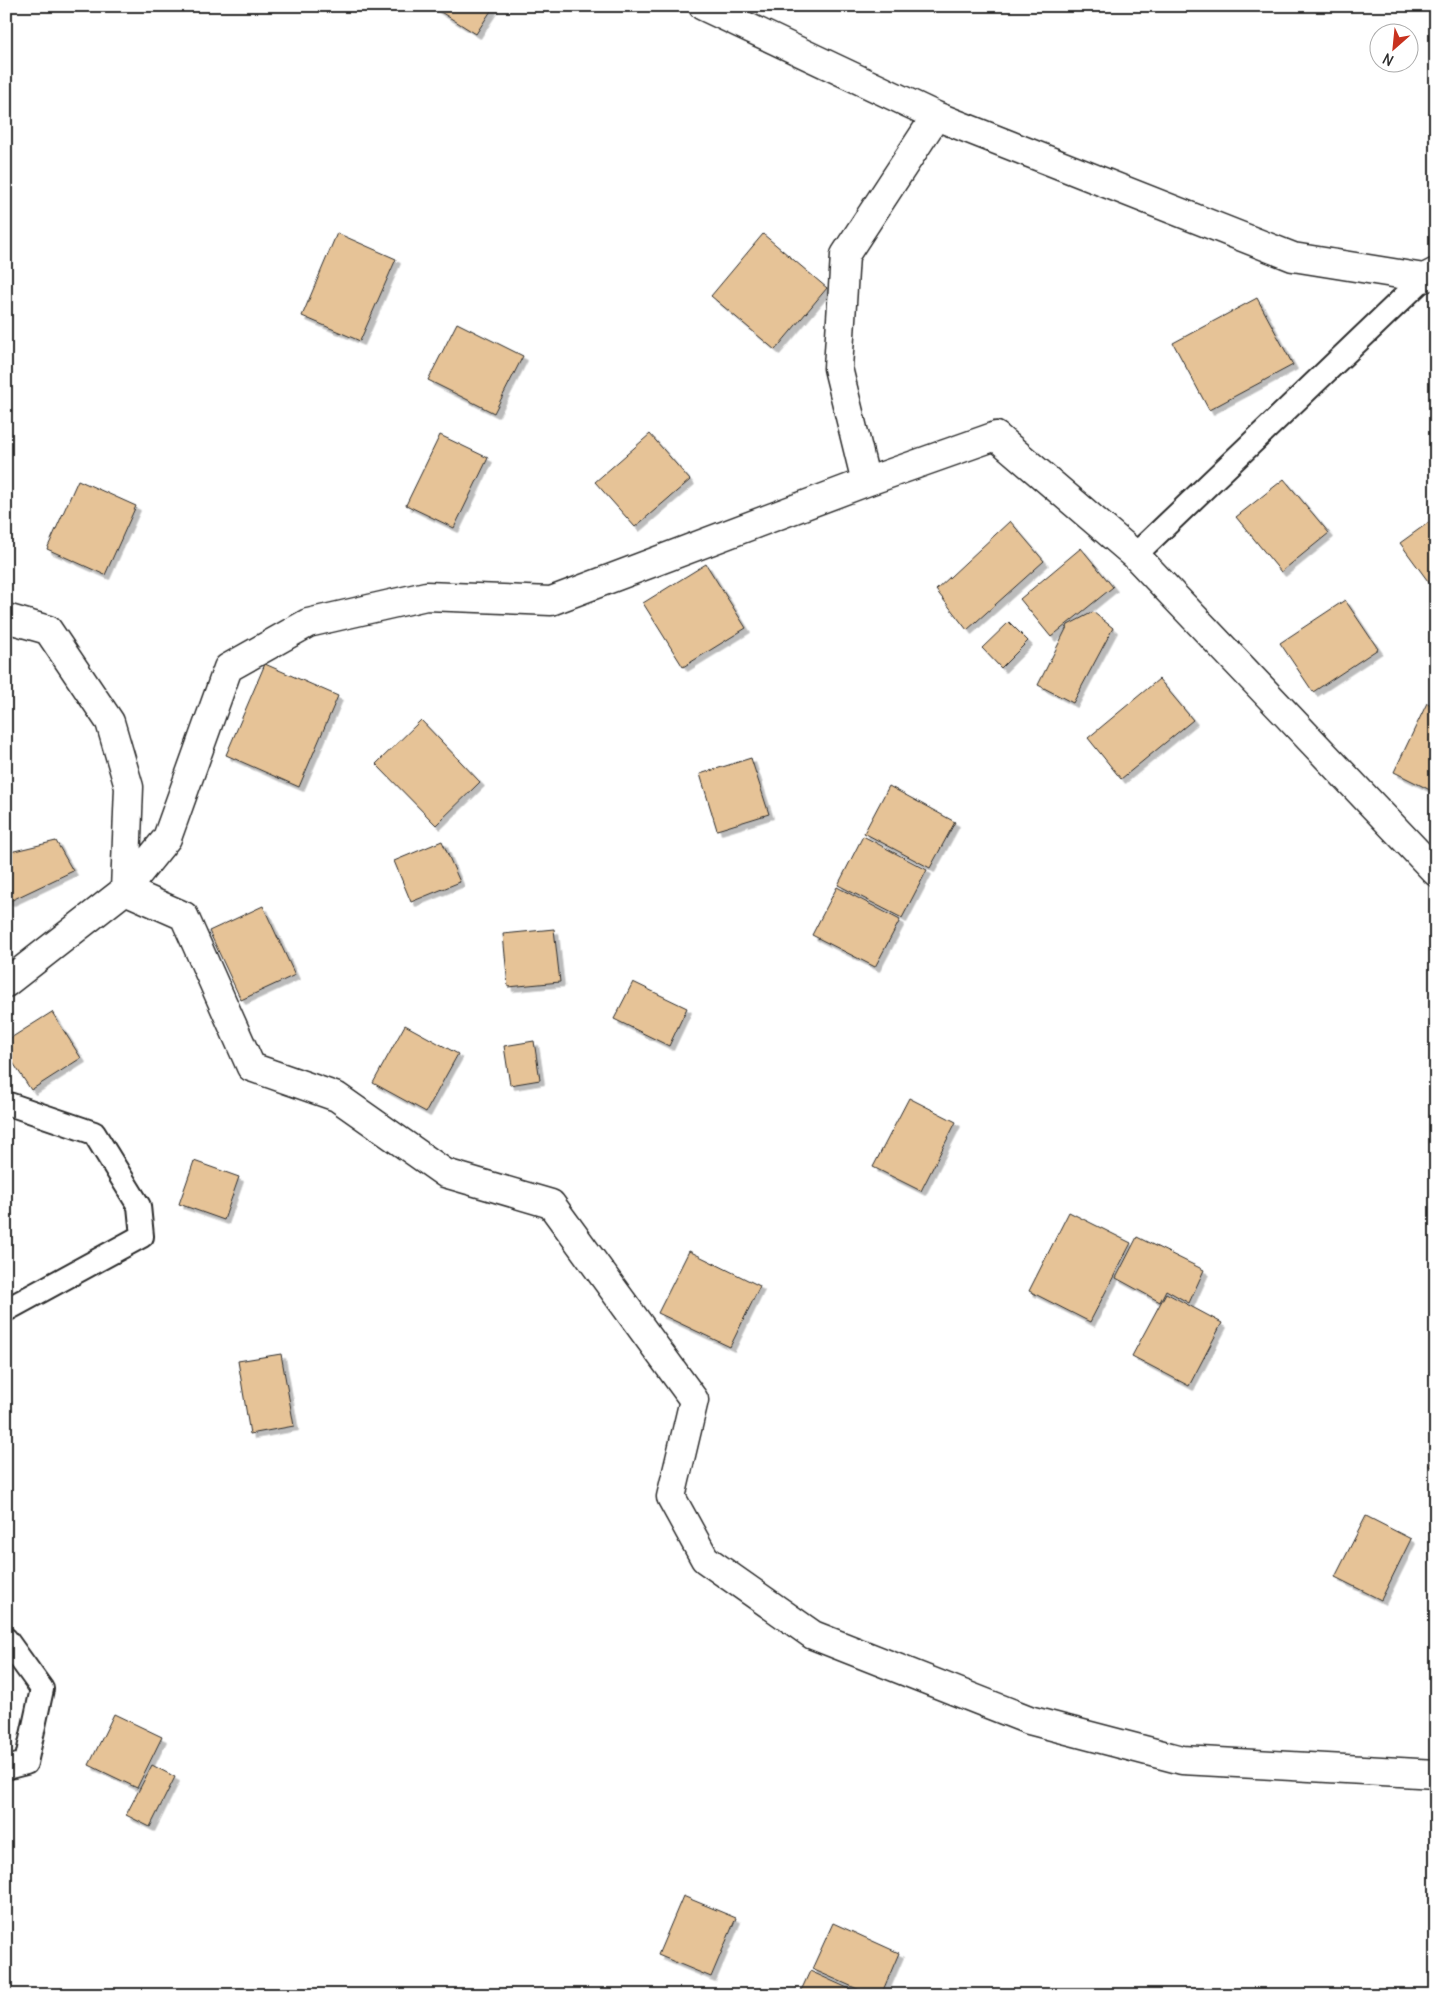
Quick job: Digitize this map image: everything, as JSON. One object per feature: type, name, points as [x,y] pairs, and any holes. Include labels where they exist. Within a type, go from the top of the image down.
[{"type":"street","points":[[703,6],[936,116],[1293,257],[1430,275]]},
{"type":"street","points":[[866,482],[838,368],[845,254],[936,116]]},
{"type":"street","points":[[6,983],[125,890],[167,838],[228,668],[308,623],[426,596],[551,601],[866,482],[996,436],[1134,555],[1436,872]]},
{"type":"street","points":[[6,618],[48,630],[110,722],[129,787],[125,890]]},
{"type":"street","points":[[125,890],[184,916],[251,1067],[337,1097],[445,1173],[551,1204],[694,1400],[671,1497],[705,1559],[813,1635],[1029,1720],[1182,1760],[1436,1774]]},
{"type":"lane","points":[[1134,555],[1430,275]]},
{"type":"lane","points":[[6,1104],[94,1133],[139,1206],[142,1236],[6,1310]]},
{"type":"lane","points":[[6,1639],[42,1689],[26,1763],[6,1768]]},
{"type":"building","points":[[431,6],[494,6],[476,34]]},
{"type":"building","points":[[337,233],[396,259],[360,341],[302,316]]},
{"type":"building","points":[[763,234],[827,288],[775,350],[711,296]]},
{"type":"building","points":[[1257,298],[1293,365],[1209,410],[1173,343]]},
{"type":"building","points":[[457,323],[523,356],[494,413],[428,380]]},
{"type":"building","points":[[650,434],[690,480],[635,527],[595,482]]},
{"type":"building","points":[[440,435],[488,458],[454,528],[406,505]]},
{"type":"building","points":[[1284,479],[1329,533],[1281,572],[1236,517]]},
{"type":"building","points":[[78,480],[136,506],[105,575],[47,549]]},
{"type":"building","points":[[1436,517],[1436,586],[1433,588],[1400,543]]},
{"type":"building","points":[[1010,521],[1044,561],[967,630],[936,590]]},
{"type":"building","points":[[1081,548],[1113,587],[1051,637],[1020,599]]},
{"type":"building","points":[[706,564],[746,628],[683,667],[643,603]]},
{"type":"building","points":[[1345,600],[1378,649],[1313,692],[1280,643]]},
{"type":"building","points":[[1093,612],[1113,628],[1073,703],[1038,685],[1068,625]]},
{"type":"building","points":[[1009,622],[1028,641],[1001,668],[982,648]]},
{"type":"building","points":[[265,664],[338,696],[299,787],[226,755]]},
{"type":"building","points":[[1159,679],[1193,720],[1121,779],[1088,738]]},
{"type":"building","points":[[1427,703],[1436,707],[1436,793],[1394,772]]},
{"type":"building","points":[[421,720],[480,782],[436,825],[376,764]]},
{"type":"building","points":[[751,758],[769,814],[717,830],[700,774]]},
{"type":"building","points":[[889,786],[955,822],[930,868],[864,833]]},
{"type":"building","points":[[863,836],[927,870],[902,918],[838,885]]},
{"type":"building","points":[[56,841],[73,871],[10,901],[6,900],[6,853]]},
{"type":"building","points":[[442,841],[460,882],[411,902],[394,861]]},
{"type":"building","points":[[837,887],[900,920],[875,967],[812,935]]},
{"type":"building","points":[[263,906],[295,975],[241,1000],[209,931]]},
{"type":"building","points":[[554,929],[560,982],[508,987],[503,934]]},
{"type":"building","points":[[633,982],[687,1008],[669,1046],[614,1019]]},
{"type":"building","points":[[52,1012],[81,1058],[31,1090],[6,1052],[6,1041]]},
{"type":"building","points":[[405,1025],[458,1054],[426,1112],[373,1083]]},
{"type":"building","points":[[534,1041],[540,1080],[510,1085],[504,1046]]},
{"type":"building","points":[[909,1098],[956,1122],[921,1191],[873,1167]]},
{"type":"building","points":[[194,1161],[239,1177],[224,1220],[179,1204]]},
{"type":"building","points":[[1069,1212],[1131,1243],[1090,1322],[1029,1291]]},
{"type":"building","points":[[1137,1237],[1204,1270],[1189,1303],[1166,1290],[1160,1302],[1116,1278]]},
{"type":"building","points":[[689,1251],[760,1286],[730,1347],[658,1313]]},
{"type":"building","points":[[1166,1293],[1222,1323],[1189,1386],[1132,1356]]},
{"type":"building","points":[[281,1354],[294,1426],[250,1434],[238,1361]]},
{"type":"building","points":[[1436,1453],[1436,1469],[1429,1466]]},
{"type":"building","points":[[1366,1516],[1411,1539],[1381,1600],[1335,1577]]},
{"type":"building","points":[[114,1714],[162,1737],[137,1788],[89,1765]]},
{"type":"building","points":[[152,1765],[175,1777],[150,1827],[126,1815]]},
{"type":"building","points":[[683,1896],[736,1918],[711,1977],[658,1955]]},
{"type":"building","points":[[833,1923],[899,1953],[881,1995],[871,1995],[812,1969]]},
{"type":"building","points":[[810,1971],[863,1995],[799,1995]]}]
